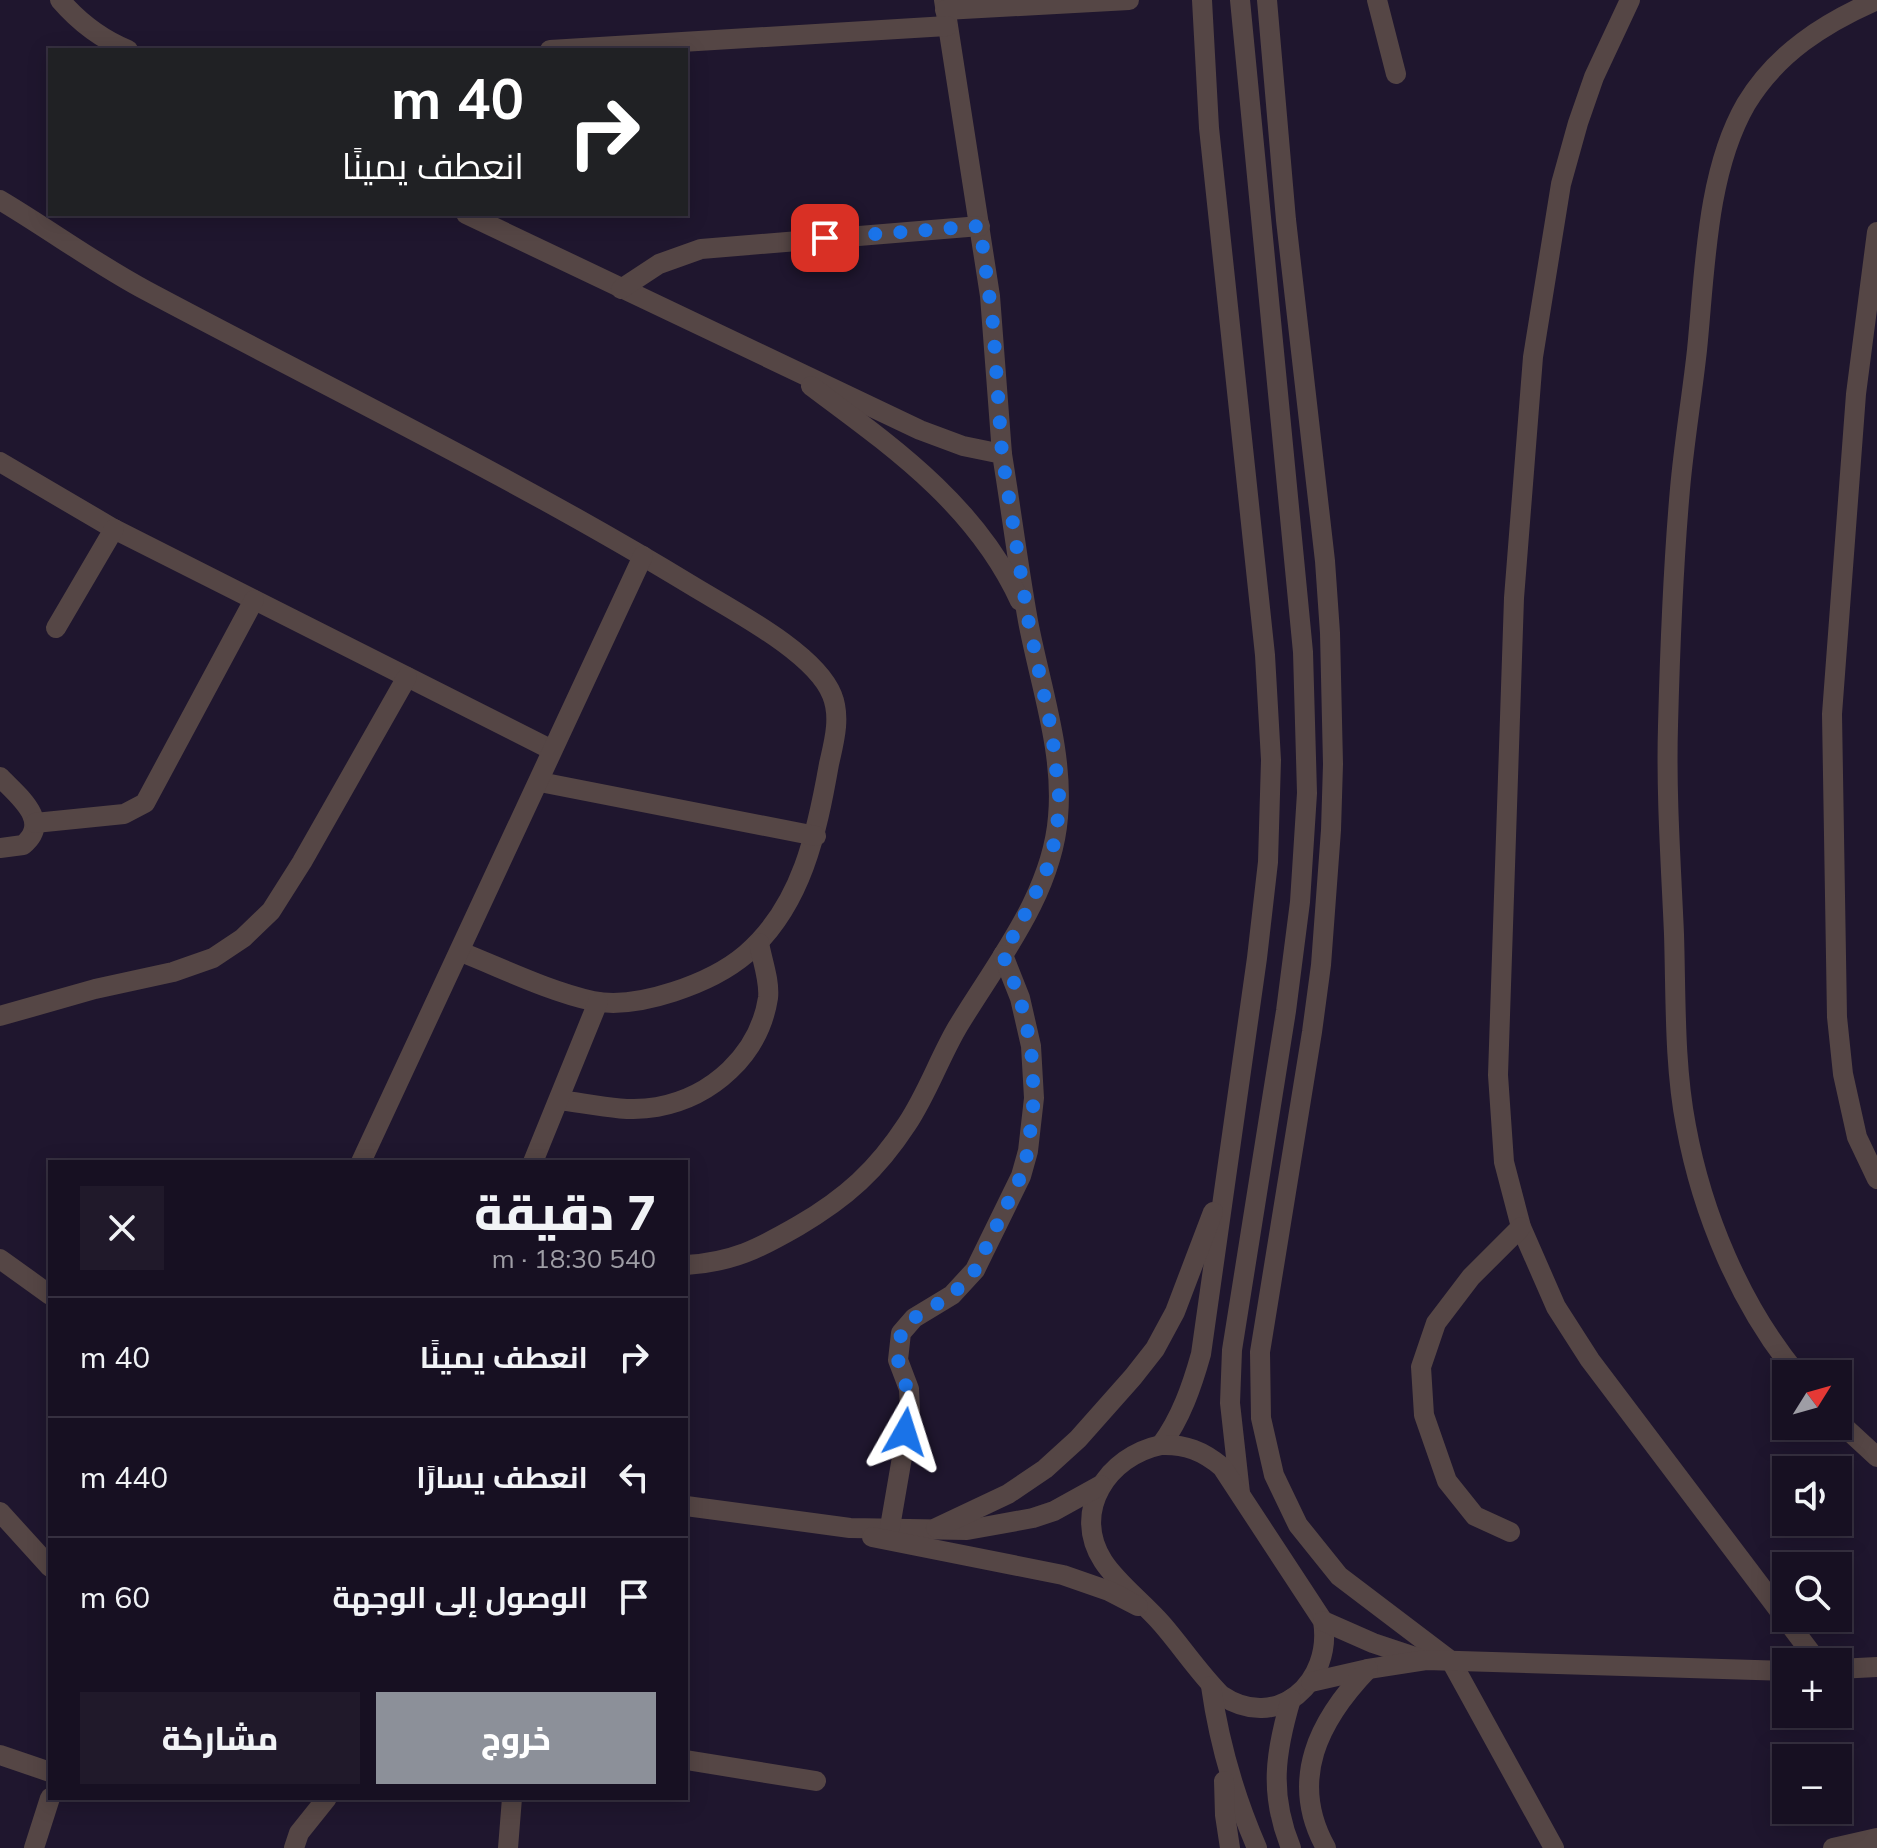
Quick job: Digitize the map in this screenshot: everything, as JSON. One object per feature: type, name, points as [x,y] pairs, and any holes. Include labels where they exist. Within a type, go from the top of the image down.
[{"type":"street","points":[[60,0],[95,32],[124,48]]},
{"type":"street","points":[[571,48],[946,12],[1129,0]]},
{"type":"street","points":[[1161,1445],[1185,1402],[1201,1354],[1264,910],[1270,837],[1271,760],[1265,655],[1209,128],[1202,0]]},
{"type":"street","points":[[1240,0],[1303,652],[1307,746],[1304,848],[1294,957],[1236,1324],[1230,1403],[1240,1493]]},
{"type":"street","points":[[1267,0],[1286,220],[1325,561],[1333,764],[1330,857],[1321,965],[1264,1330],[1259,1375],[1262,1428],[1274,1475],[1298,1525],[1323,1559],[1347,1583],[1451,1661],[1554,1848]]},
{"type":"street","points":[[1377,0],[1396,74]]},
{"type":"street","points":[[1630,0],[1594,77],[1573,138],[1561,184],[1533,357],[1514,598],[1498,1075],[1504,1162],[1521,1227],[1556,1307],[1590,1360],[1807,1648]]},
{"type":"street","points":[[1787,1360],[1752,1308],[1723,1246],[1695,1167],[1685,1122],[1678,1044],[1667,730],[1680,488],[1709,232],[1731,137],[1746,105],[1772,68],[1808,37],[1841,15],[1877,0]]},
{"type":"street","points":[[688,1265],[714,1263],[760,1249],[823,1212],[858,1186],[885,1156],[909,1122],[956,1029],[1003,955],[1051,860],[1058,818],[1058,783],[1052,733],[1028,619],[1002,454],[995,337],[946,12]]},
{"type":"street","points":[[0,200],[142,288],[395,418],[643,556],[775,636],[812,667],[832,694],[837,723],[816,836],[801,876],[779,916],[759,943],[731,967],[685,989],[643,1000],[598,1002],[558,991],[461,952]]},
{"type":"street","points":[[470,216],[920,430],[963,446],[1002,454]]},
{"type":"street","points":[[621,289],[659,264],[701,249],[980,226]]},
{"type":"street","points":[[1877,232],[1856,394],[1832,714],[1837,1017],[1843,1074],[1857,1137],[1877,1179]]},
{"type":"street","points":[[782,365],[908,459],[951,499],[1003,568],[1028,619]]},
{"type":"street","points":[[0,462],[114,529],[552,750]]},
{"type":"street","points":[[56,628],[114,529]]},
{"type":"street","points":[[362,1160],[643,556]]},
{"type":"street","points":[[35,823],[124,814],[145,803],[254,600]]},
{"type":"street","points":[[0,1016],[95,989],[173,972],[213,958],[243,938],[271,911],[302,862],[407,677]]},
{"type":"street","points":[[0,777],[28,806],[35,823],[34,831],[23,845],[0,848]]},
{"type":"street","points":[[540,782],[816,836]]},
{"type":"street","points":[[559,1100],[626,1109],[656,1107],[693,1097],[717,1083],[737,1063],[755,1035],[763,1015],[768,994],[759,943]]},
{"type":"street","points":[[890,1527],[910,1411],[909,1389],[898,1360],[901,1333],[914,1318],[952,1295],[975,1270],[1021,1176],[1028,1151],[1034,1098],[1031,1046],[1020,998],[1003,955]]},
{"type":"street","points":[[534,1160],[598,1002]]},
{"type":"street","points":[[936,1528],[1008,1494],[1045,1469],[1078,1439],[1145,1364],[1175,1312],[1227,1174]]},
{"type":"street","points":[[1510,1532],[1475,1516],[1447,1481],[1424,1415],[1421,1367],[1436,1323],[1471,1277],[1521,1227]]},
{"type":"street","points":[[0,1259],[48,1294]]},
{"type":"street","points":[[1236,1324],[1264,1330]]},
{"type":"street","points":[[1852,1434],[1877,1457]]},
{"type":"street","points":[[1161,1445],[1186,1447],[1211,1458],[1222,1467],[1323,1621],[1325,1646],[1322,1659],[1311,1682],[1291,1699],[1268,1707],[1231,1702],[1211,1686],[1158,1619],[1109,1569],[1095,1546],[1091,1520],[1093,1506],[1107,1475],[1136,1452],[1161,1445]]},
{"type":"street","points":[[688,1506],[850,1528],[990,1528],[1054,1511],[1101,1485]]},
{"type":"street","points":[[0,1512],[48,1565]]},
{"type":"street","points":[[850,1528],[869,1536],[1063,1575],[1109,1591],[1158,1619]]},
{"type":"street","points":[[1323,1621],[1373,1643],[1426,1660]]},
{"type":"street","points":[[1311,1682],[1426,1660],[1772,1671]]},
{"type":"street","points":[[1852,1668],[1877,1667]]},
{"type":"street","points":[[1291,1699],[1274,1770],[1279,1810],[1290,1846],[1322,1841],[1309,1793],[1313,1754],[1339,1702],[1368,1669]]},
{"type":"street","points":[[1211,1686],[1225,1761],[1257,1848]]},
{"type":"street","points":[[0,1755],[48,1771]]},
{"type":"street","points":[[688,1760],[816,1781]]},
{"type":"street","points":[[1225,1761],[1224,1797],[1230,1848]]},
{"type":"street","points":[[34,1848],[49,1800]]},
{"type":"street","points":[[294,1848],[299,1833],[325,1800]]},
{"type":"street","points":[[508,1848],[512,1800]]},
{"type":"street","points":[[1833,1848],[1877,1838]]},
{"type":"route","points":[[825,238],[980,226],[996,351],[1002,454],[1028,619],[1052,733],[1059,794],[1051,860],[1003,955],[1027,1020],[1031,1046],[1034,1098],[1028,1151],[1021,1176],[990,1245],[975,1270],[952,1295],[914,1318],[901,1333],[898,1360],[910,1399],[905,1432]]}]
